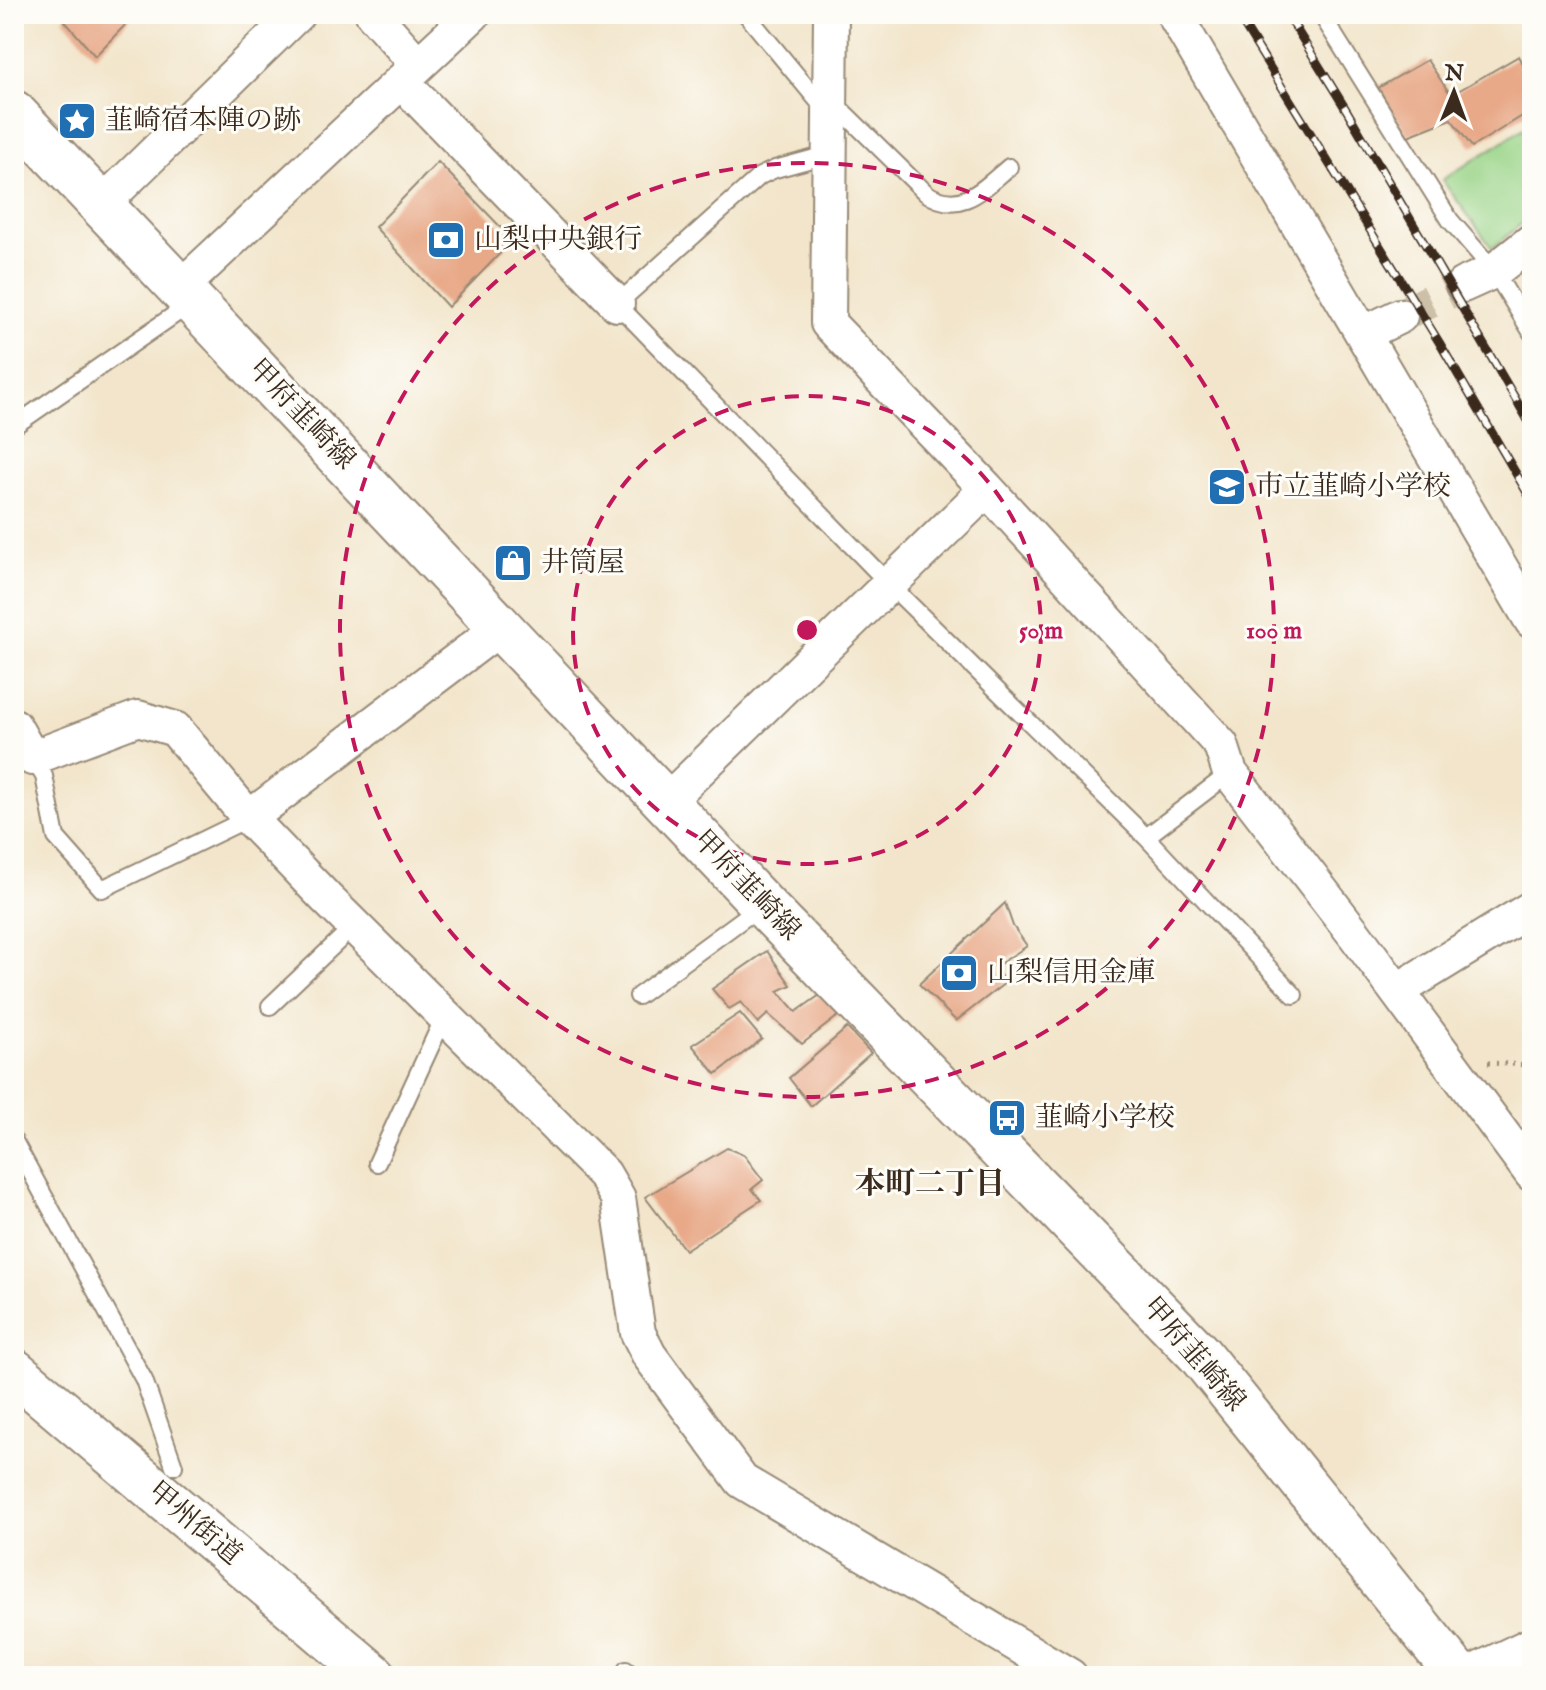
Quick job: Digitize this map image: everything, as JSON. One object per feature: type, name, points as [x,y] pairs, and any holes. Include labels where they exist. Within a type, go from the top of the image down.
[{"type":"main road","name":"甲府韮崎線","points":[[14,113],[763,905],[1199,1354],[1459,1676]]},
{"type":"main road","name":"甲州街道","points":[[14,1371],[374,1676]]},
{"type":"street","points":[[102,204],[297,14]]},
{"type":"street","points":[[373,14],[410,73],[617,304]]},
{"type":"street","points":[[188,294],[473,14]]},
{"type":"street","points":[[831,14],[828,323],[987,489],[1221,745],[1230,773],[1532,1174]]},
{"type":"street","points":[[1174,14],[1532,621]]},
{"type":"street","points":[[1463,285],[1494,271],[1532,241]]},
{"type":"street","points":[[1363,334],[1400,316]]},
{"type":"street","points":[[666,802],[987,489]]},
{"type":"street","points":[[249,818],[501,627]]},
{"type":"street","points":[[14,726],[32,758],[138,718],[175,729],[249,818],[326,898],[604,1174],[618,1198],[638,1333],[649,1355],[742,1481],[1070,1676]]},
{"type":"street","points":[[1397,991],[1532,908]]},
{"type":"street","points":[[1475,1676],[1532,1649]]},
{"type":"lane","points":[[746,14],[830,108],[938,201],[962,202],[1009,167]]},
{"type":"lane","points":[[1321,14],[1450,220],[1494,271],[1532,333]]},
{"type":"lane","points":[[830,154],[760,176],[617,304],[889,584],[1146,837],[1294,995]]},
{"type":"lane","points":[[14,426],[188,294]]},
{"type":"lane","points":[[32,758],[44,776],[56,837],[102,889],[249,818]]},
{"type":"lane","points":[[1146,837],[1230,773]]},
{"type":"lane","points":[[638,996],[763,905]]},
{"type":"lane","points":[[270,1006],[355,925]]},
{"type":"lane","points":[[377,1163],[445,1015]]},
{"type":"lane","points":[[14,1141],[144,1380],[174,1466]]},
{"type":"green space","points":[[1532,123],[1532,215],[1492,248],[1442,180]]},
{"type":"building","points":[[68,14],[136,14],[95,56],[63,19]]},
{"type":"building","points":[[1519,56],[1532,81],[1532,110],[1472,147],[1451,119],[1408,136],[1378,88],[1427,60],[1451,95]]},
{"type":"building","points":[[438,162],[513,240],[448,307],[375,227]]},
{"type":"building","points":[[1005,903],[1013,926],[1027,946],[995,967],[1005,983],[956,1021],[919,984]]},
{"type":"building","points":[[767,951],[791,985],[778,991],[796,1012],[820,995],[842,1013],[802,1044],[768,1014],[758,1023],[741,1002],[729,1009],[712,989]]},
{"type":"building","points":[[740,1013],[762,1039],[716,1074],[692,1045]]},
{"type":"building","points":[[847,1028],[871,1053],[811,1106],[789,1078]]},
{"type":"building","points":[[727,1148],[744,1155],[763,1180],[752,1189],[761,1200],[685,1250],[645,1197]]},
{"type":"tunnel","points":[[1400,316],[1463,285]]},
{"type":"railway","points":[[1237,14],[1439,342],[1532,501]]},
{"type":"railway","points":[[1287,14],[1532,427]]},
{"type":"place","name":"韮崎宿本陣の跡","points":[[77,121]]},
{"type":"place","name":"山梨中央銀行","points":[[446,240]]},
{"type":"place","name":"市立韮崎小学校","points":[[1227,487]]},
{"type":"place","name":"井筒屋","points":[[513,563]]},
{"type":"place","name":"山梨信用金庫","points":[[959,973]]},
{"type":"place","name":"韮崎小学校","points":[[1007,1118]]},
{"type":"district","name":"本町二丁目","points":[[930,1185]]}]
